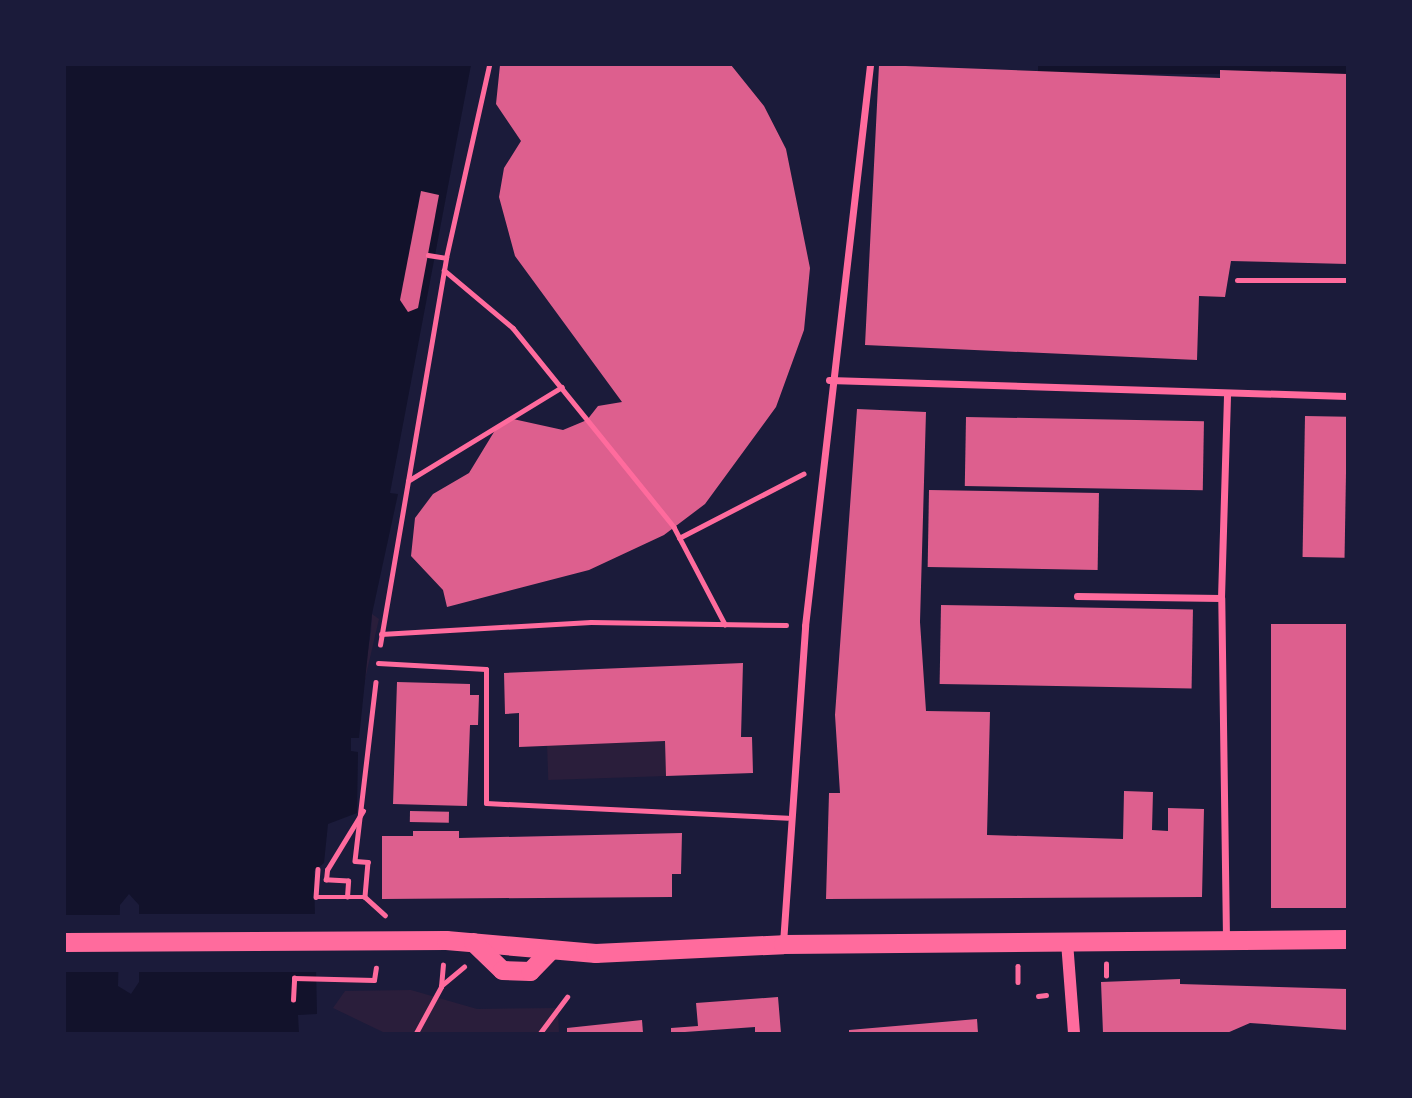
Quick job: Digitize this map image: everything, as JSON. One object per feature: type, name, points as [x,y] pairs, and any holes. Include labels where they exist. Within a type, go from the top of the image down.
[{"type":"highway","points":[[65,942],[473,942],[549,951],[783,944],[1347,939]]},
{"type":"highway","points":[[473,942],[502,970],[530,971],[549,951]]},
{"type":"street","points":[[783,944],[788,818],[821,464],[870,65]]},
{"type":"street","points":[[830,380],[1347,396]]},
{"type":"street","points":[[1226,939],[1221,598],[1227,393]]},
{"type":"street","points":[[1077,596],[1221,598]]},
{"type":"street","points":[[1067,942],[1074,1033]]},
{"type":"lane","points":[[1237,280],[1347,280]]},
{"type":"lane","points":[[378,663],[486,669],[486,803],[788,818]]},
{"type":"path","points":[[365,897],[368,862],[355,862],[365,806],[382,634],[446,258],[489,65]]},
{"type":"path","points":[[428,255],[446,258]]},
{"type":"path","points":[[444,270],[513,328],[562,387],[679,538],[725,624]]},
{"type":"path","points":[[408,481],[562,387]]},
{"type":"path","points":[[679,538],[821,464]]},
{"type":"path","points":[[382,634],[591,622],[805,626]]},
{"type":"path","points":[[347,897],[348,881],[326,880],[327,870],[365,806]]},
{"type":"path","points":[[318,869],[316,897],[365,897],[386,916]]},
{"type":"path","points":[[441,987],[444,962]]},
{"type":"path","points":[[416,1033],[441,987],[465,966]]},
{"type":"path","points":[[1018,967],[1018,982]]},
{"type":"path","points":[[293,1000],[294,978],[374,980],[376,968]]},
{"type":"path","points":[[1038,996],[1046,995]]},
{"type":"path","points":[[540,1033],[567,996]]},
{"type":"shaded area","points":[[65,65],[471,65],[390,493],[398,494],[372,614],[359,738],[351,738],[351,751],[358,752],[357,813],[328,824],[324,863],[314,871],[317,1014],[298,1015],[299,1033],[65,1033]],"holes":[[[129,894],[139,905],[139,982],[131,994],[118,986],[120,905]]]},
{"type":"shaded area","points":[[1038,65],[1347,65],[1347,74],[1038,74]]},
{"type":"shaded area","points":[[372,614],[379,619],[359,705],[371,632]]},
{"type":"shaded area","points":[[665,741],[666,776],[548,780],[547,745]]},
{"type":"shaded area","points":[[411,990],[477,1009],[558,1008],[559,1033],[385,1033],[333,1008],[345,991]]},
{"type":"pier","points":[[135,914],[318,914],[318,972],[135,972]]},
{"type":"pier","points":[[65,915],[123,915],[123,972],[65,972]]},
{"type":"building","points":[[500,65],[731,65],[764,106],[786,149],[810,268],[804,330],[776,407],[705,504],[664,535],[589,570],[447,607],[443,590],[411,556],[415,518],[433,494],[469,473],[497,427],[513,419],[563,430],[587,420],[598,406],[622,402],[515,256],[499,197],[504,168],[521,141],[496,104]]},
{"type":"building","points":[[879,65],[1220,78],[1220,70],[1347,74],[1347,264],[1231,261],[1225,297],[1199,296],[1197,360],[865,345]]},
{"type":"building","points":[[421,191],[439,195],[418,308],[408,312],[400,300]]},
{"type":"building","points":[[857,409],[926,412],[920,622],[926,711],[990,712],[987,835],[1123,839],[1124,791],[1153,792],[1152,830],[1168,831],[1168,808],[1204,809],[1202,897],[826,899],[829,793],[840,793],[835,715]]},
{"type":"building","points":[[1305,416],[1347,417],[1345,558],[1303,557]]},
{"type":"building","points":[[966,417],[1204,421],[1203,490],[965,486]]},
{"type":"building","points":[[929,490],[1099,493],[1098,570],[928,567]]},
{"type":"building","points":[[941,605],[1193,609],[1192,688],[940,684]]},
{"type":"building","points":[[1271,624],[1347,624],[1347,908],[1271,908]]},
{"type":"building","points":[[743,663],[741,737],[752,737],[753,773],[666,776],[665,741],[519,747],[519,713],[505,714],[504,673]]},
{"type":"building","points":[[397,682],[470,684],[470,695],[479,695],[478,725],[470,725],[467,806],[393,804]]},
{"type":"building","points":[[410,811],[449,812],[449,823],[410,822]]},
{"type":"building","points":[[413,831],[459,831],[459,838],[682,833],[681,874],[672,874],[672,897],[382,899],[382,836],[413,836]]},
{"type":"building","points":[[1180,979],[1180,984],[1347,989],[1347,1030],[1250,1023],[1227,1033],[1103,1033],[1101,982]]},
{"type":"building","points":[[778,997],[781,1033],[755,1033],[755,1027],[671,1033],[671,1028],[698,1026],[696,1003]]},
{"type":"building","points":[[977,1019],[978,1033],[849,1033],[849,1030]]},
{"type":"building","points":[[642,1020],[643,1033],[567,1033],[567,1028]]}]
